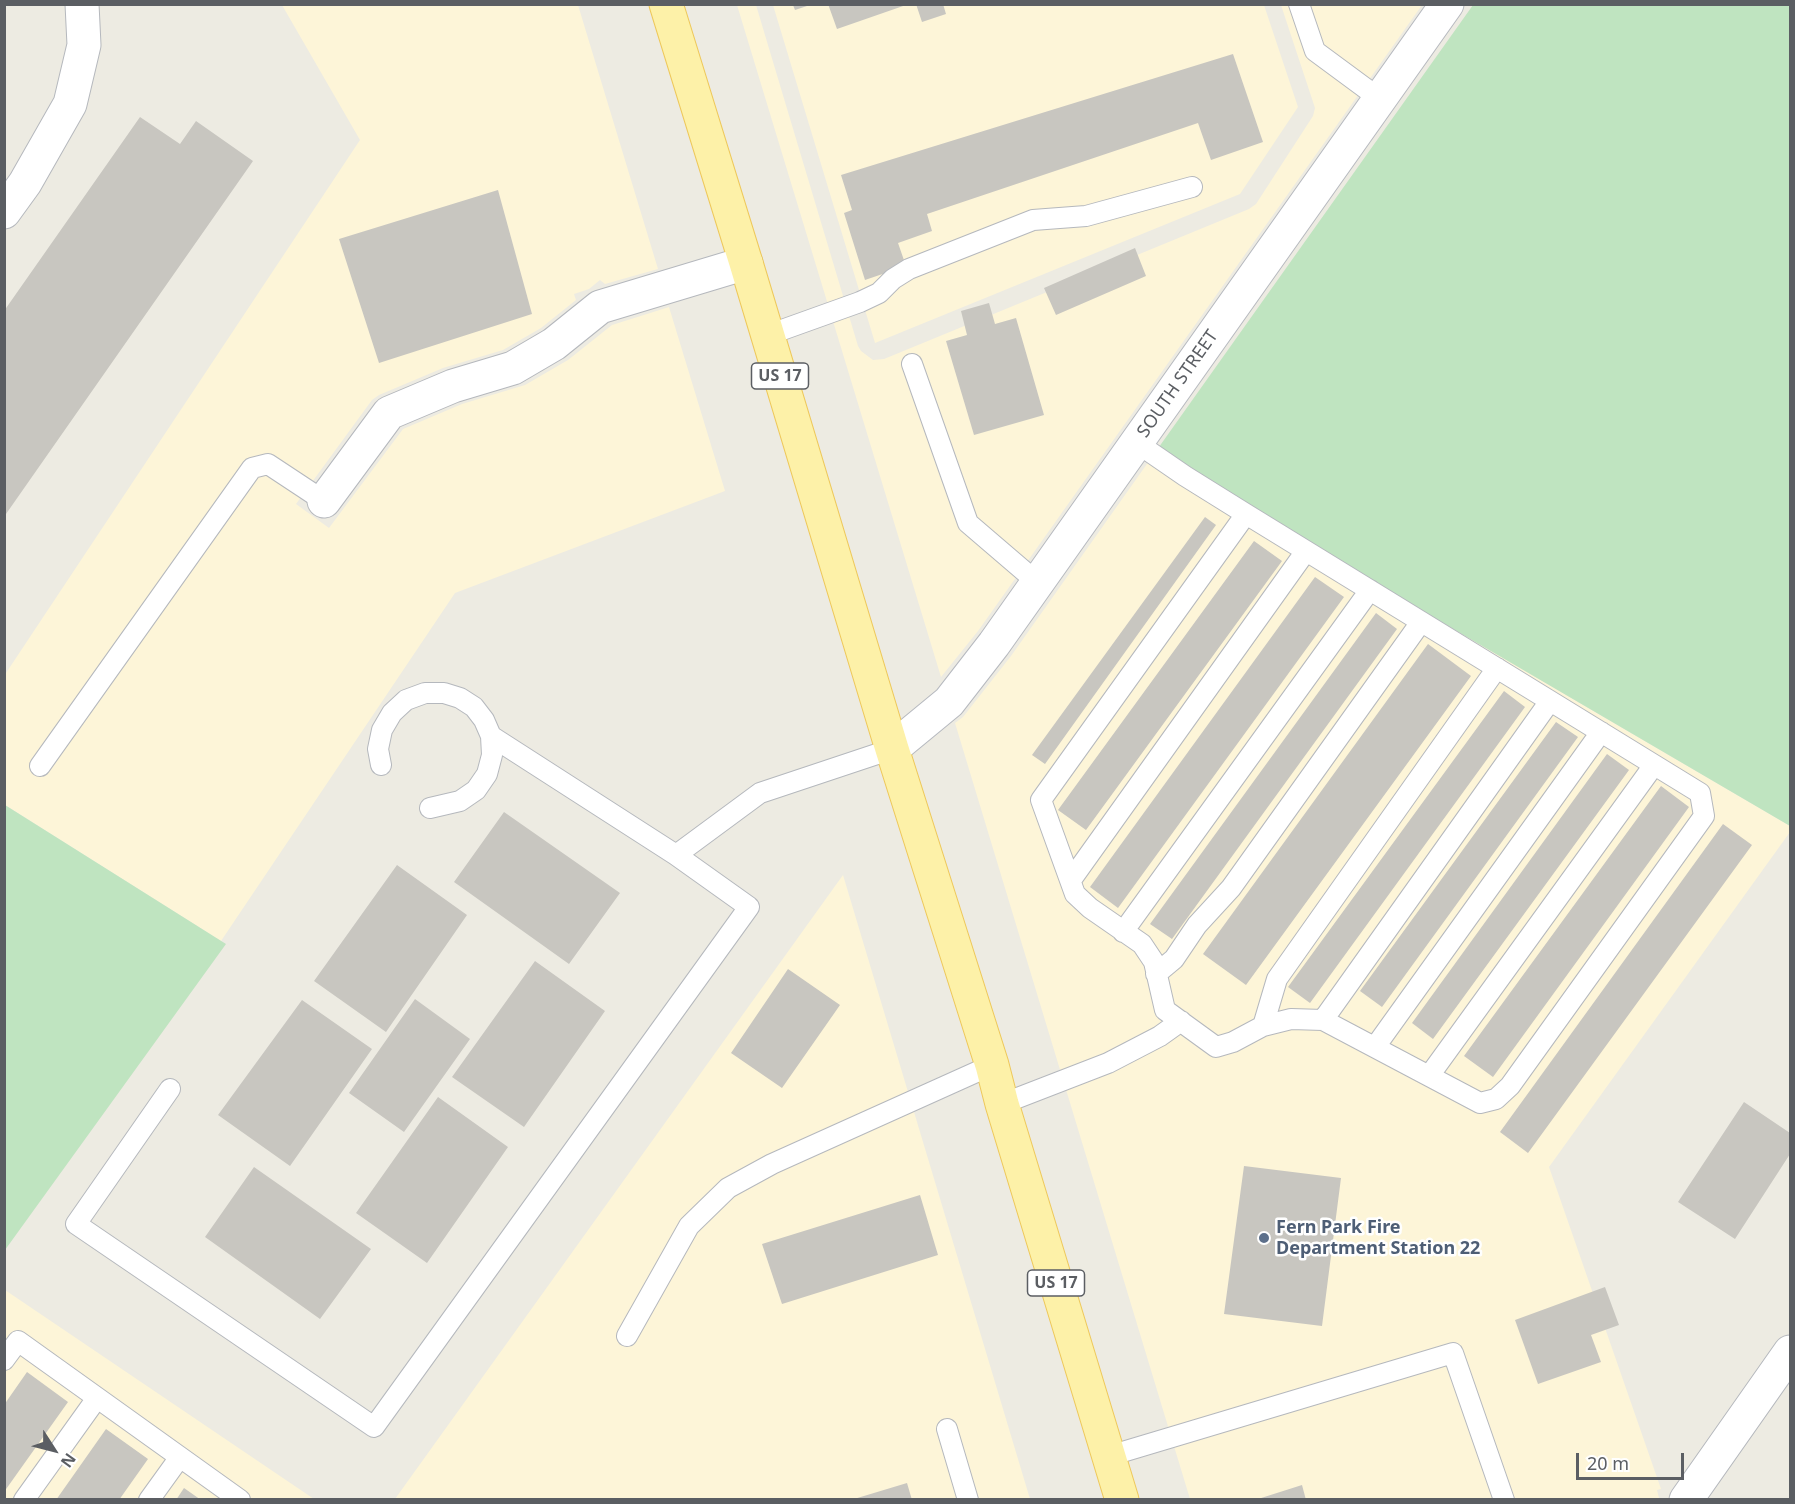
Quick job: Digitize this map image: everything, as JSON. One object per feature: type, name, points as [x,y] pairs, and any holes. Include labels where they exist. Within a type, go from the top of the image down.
[{"type":"main road","name":"US 17","points":[[666,4],[892,749],[992,1065],[1122,1500]]},
{"type":"street","points":[[4,212],[25,183],[70,105],[84,45],[82,4]]},
{"type":"street","name":"SOUTH STREET","points":[[892,749],[958,691],[1038,583],[1447,4]]},
{"type":"street","points":[[324,501],[389,413],[453,386],[513,368],[554,344],[600,307],[746,262]]},
{"type":"street","points":[[1686,1500],[1791,1352]]},
{"type":"lane","points":[[1299,4],[1315,51],[1380,99]]},
{"type":"lane","points":[[768,335],[860,302],[879,293],[893,279],[909,269],[1033,220],[1086,216],[1192,187]]},
{"type":"lane","points":[[912,364],[968,523],[1038,583]]},
{"type":"lane","points":[[1137,443],[1246,514],[1700,793],[1704,816],[1510,1086],[1496,1098],[1480,1103],[1323,1020],[1291,1019],[1263,1026],[1233,1042],[1216,1047],[1165,1010],[1154,962],[1142,944],[1090,908],[1076,894],[1041,800],[1246,514]]},
{"type":"lane","points":[[40,765],[252,468],[268,464],[324,501]]},
{"type":"lane","points":[[1071,880],[1306,550]]},
{"type":"lane","points":[[1123,932],[1370,590]]},
{"type":"lane","points":[[1156,974],[1174,958],[1197,925],[1231,888],[1421,622]]},
{"type":"lane","points":[[1263,1026],[1276,979],[1497,668]]},
{"type":"lane","points":[[381,765],[378,749],[382,730],[392,713],[406,700],[425,693],[444,693],[460,698],[474,707],[484,720],[491,735],[492,755],[487,774],[476,790],[460,801],[430,808]]},
{"type":"lane","points":[[1323,1020],[1550,701]]},
{"type":"lane","points":[[1375,1047],[1601,732]]},
{"type":"lane","points":[[170,1089],[76,1224],[374,1427],[749,907],[676,855],[491,735]]},
{"type":"lane","points":[[676,855],[760,793],[892,749]]},
{"type":"lane","points":[[1429,1076],[1654,765]]},
{"type":"lane","points":[[1002,1104],[1108,1063],[1160,1036],[1181,1022]]},
{"type":"lane","points":[[627,1336],[689,1226],[728,1188],[772,1164],[992,1065]]},
{"type":"lane","points":[[4,1360],[18,1341],[240,1500]]},
{"type":"lane","points":[[1109,1456],[1453,1353],[1504,1500]]},
{"type":"lane","points":[[24,1500],[97,1398]]},
{"type":"lane","points":[[947,1429],[968,1500]]},
{"type":"lane","points":[[149,1500],[180,1456]]},
{"type":"shaded area","points":[[282,5],[578,5],[658,269],[605,284],[600,280],[589,289],[574,294],[576,300],[541,328],[503,350],[443,368],[379,395],[372,400],[296,504],[329,528],[403,429],[462,404],[525,385],[568,360],[612,325],[669,307],[725,491],[455,593],[221,941],[5,805],[4,676],[360,140]]},
{"type":"shaded area","points":[[737,5],[756,5],[858,346],[873,360],[884,359],[1249,209],[1256,204],[1313,116],[1315,108],[1281,5],[1422,5],[978,631],[941,677]]},
{"type":"shaded area","points":[[773,5],[1264,5],[1298,107],[1240,194],[875,343]]},
{"type":"shaded area","points":[[1154,454],[1790,826],[1790,832],[1549,1167],[1661,1489],[1657,1490],[1659,1498],[1657,1500],[1190,1499],[955,723],[963,717],[1011,656]]},
{"type":"shaded area","points":[[843,875],[1030,1499],[395,1499]]},
{"type":"shaded area","points":[[5,1290],[314,1499],[5,1499]]},
{"type":"green space","points":[[1473,5],[1790,5],[1790,826],[1154,454]]},
{"type":"green space","points":[[5,805],[226,944],[5,1250]]},
{"type":"building","points":[[828,4],[906,4],[906,5],[837,29]]},
{"type":"building","points":[[916,4],[943,4],[946,14],[922,22]]},
{"type":"building","points":[[793,5],[810,5],[795,10]]},
{"type":"building","points":[[1233,54],[1263,142],[1211,160],[1198,123],[927,214],[932,231],[898,243],[906,266],[865,280],[844,213],[852,210],[841,175]]},
{"type":"building","points":[[140,117],[180,144],[196,121],[253,161],[6,514],[4,513],[4,311]]},
{"type":"building","points":[[498,190],[532,314],[379,363],[339,239]]},
{"type":"building","points":[[1135,248],[1146,276],[1056,315],[1044,288]]},
{"type":"building","points":[[989,303],[995,324],[1016,318],[1044,415],[974,435],[946,341],[967,335],[961,311]]},
{"type":"building","points":[[1205,517],[1216,525],[1045,764],[1032,755]]},
{"type":"building","points":[[1254,541],[1282,561],[1086,830],[1058,810]]},
{"type":"building","points":[[1315,577],[1344,597],[1118,908],[1090,887]]},
{"type":"building","points":[[1376,613],[1397,629],[1172,939],[1150,924]]},
{"type":"building","points":[[1428,644],[1471,676],[1246,985],[1203,954]]},
{"type":"building","points":[[1504,691],[1525,707],[1310,1003],[1288,987]]},
{"type":"building","points":[[1556,722],[1578,737],[1382,1007],[1360,991]]},
{"type":"building","points":[[1607,754],[1629,770],[1433,1039],[1412,1023]]},
{"type":"building","points":[[1661,786],[1689,807],[1493,1077],[1464,1056]]},
{"type":"building","points":[[504,812],[620,893],[569,964],[454,882]]},
{"type":"building","points":[[1723,824],[1752,845],[1528,1153],[1500,1132]]},
{"type":"building","points":[[397,865],[467,915],[386,1032],[314,981]]},
{"type":"building","points":[[535,961],[605,1011],[524,1127],[452,1077]]},
{"type":"building","points":[[788,969],[840,1005],[782,1088],[731,1053]]},
{"type":"building","points":[[415,999],[470,1039],[404,1132],[349,1093]]},
{"type":"building","points":[[302,1000],[372,1049],[290,1166],[218,1115]]},
{"type":"building","points":[[438,1097],[508,1147],[427,1263],[356,1213]]},
{"type":"building","points":[[1744,1102],[1790,1133],[1790,1154],[1735,1239],[1678,1202]]},
{"type":"building","points":[[1244,1166],[1341,1178],[1322,1326],[1224,1314]]},
{"type":"building","points":[[254,1167],[371,1249],[320,1319],[205,1237]]},
{"type":"building","points":[[920,1195],[938,1255],[782,1304],[762,1244]]},
{"type":"building","points":[[1605,1287],[1619,1325],[1591,1335],[1601,1362],[1538,1384],[1515,1320]]},
{"type":"building","points":[[27,1372],[68,1402],[4,1492],[4,1405]]},
{"type":"building","points":[[106,1429],[148,1459],[119,1500],[56,1500]]},
{"type":"building","points":[[907,1483],[912,1500],[854,1500],[854,1499]]},
{"type":"building","points":[[1302,1485],[1306,1500],[1258,1500],[1258,1499]]},
{"type":"building","points":[[184,1488],[201,1500],[176,1500]]},
{"type":"place","name":"Fern Park Fire Department Station 22","points":[[1264,1238]]}]
